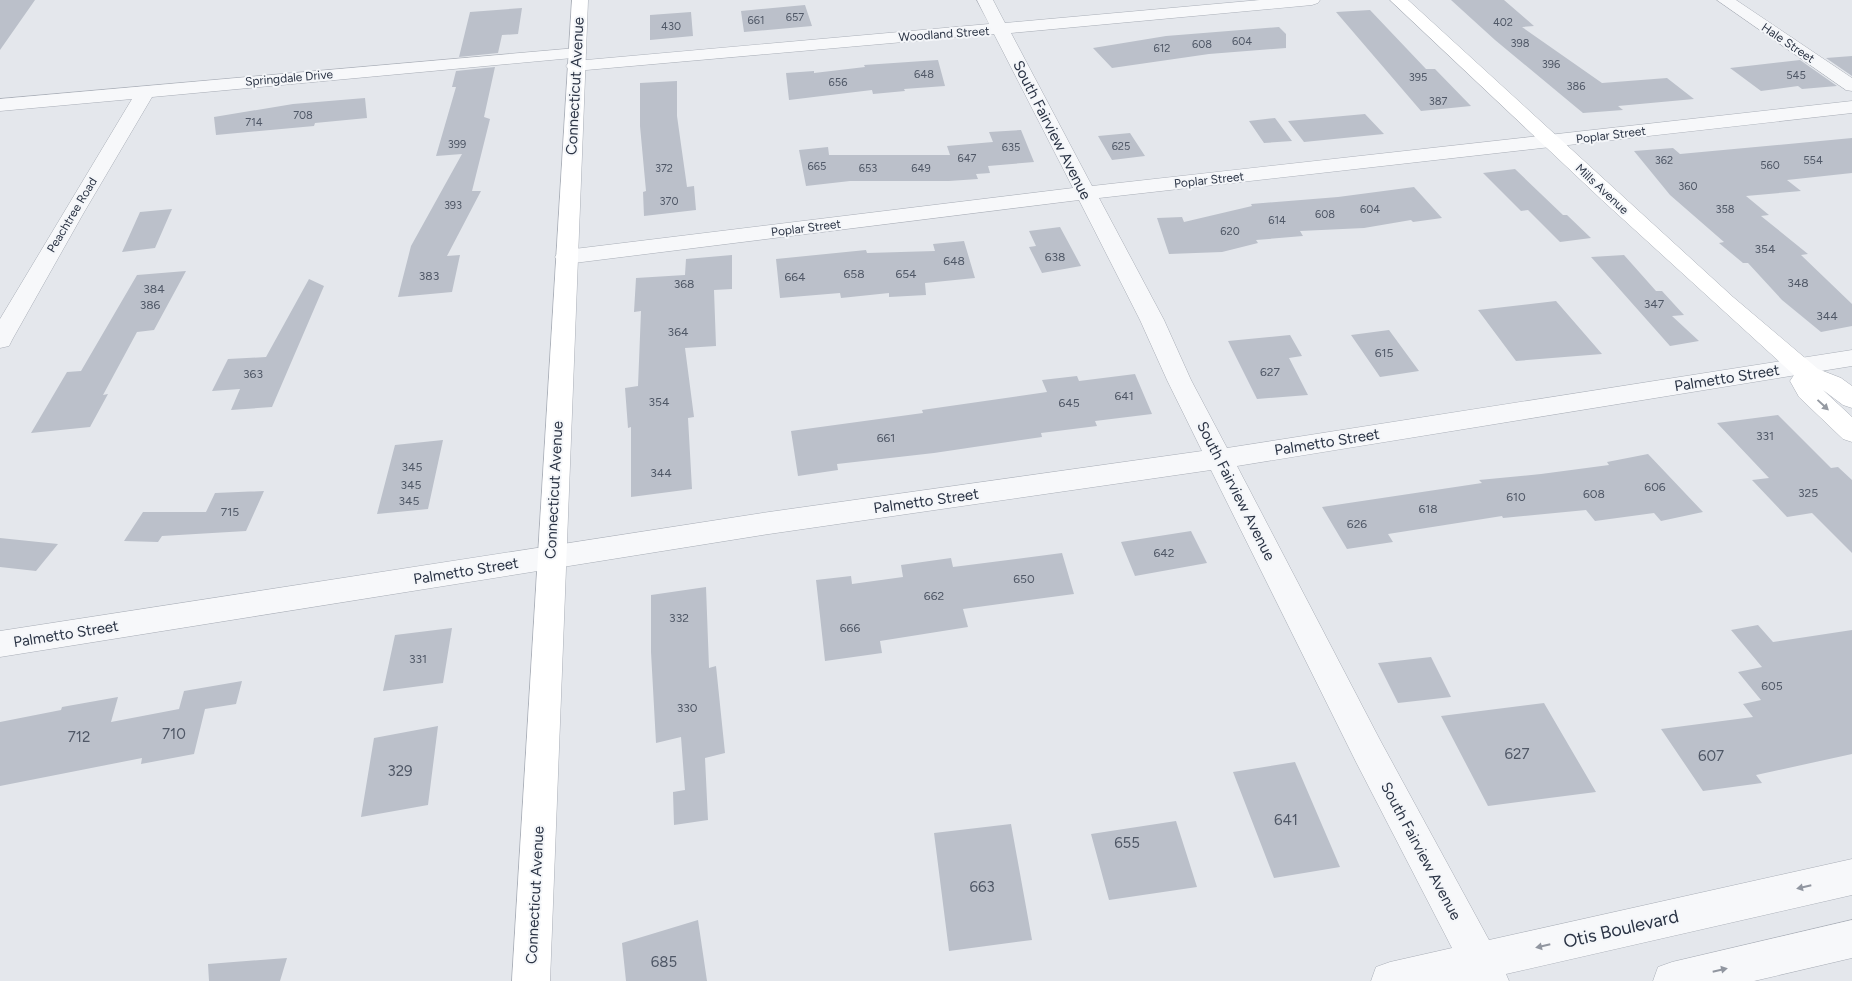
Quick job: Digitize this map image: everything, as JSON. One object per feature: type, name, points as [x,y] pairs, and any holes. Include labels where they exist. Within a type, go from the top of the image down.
[{"type":"street","name":"Connecticut Avenue","points":[[531,981],[580,0]]},
{"type":"street","name":"South Fairview Avenue","points":[[984,0],[1152,320],[1219,458],[1368,751],[1484,971]]},
{"type":"street","name":"Woodland Street","points":[[576,59],[1000,29],[1312,0]]},
{"type":"street","name":"Mills Avenue","points":[[1398,0],[1487,80],[1725,302],[1804,371],[1832,384],[1852,399]]},
{"type":"street","name":"Hale Street","points":[[1724,0],[1852,86]]},
{"type":"street","name":"Springdale Drive","points":[[0,105],[146,91],[576,59]]},
{"type":"street","name":"Peachtree Road","points":[[1,335],[146,91]]},
{"type":"street","name":"Poplar Street","points":[[566,257],[1085,193],[1852,107]]},
{"type":"street","name":"Palmetto Street","points":[[0,644],[769,523],[1804,371],[1852,358]]},
{"type":"street","points":[[1804,371],[1804,381],[1808,391],[1852,432]]},
{"type":"street","name":"Otis Boulevard","points":[[1390,981],[1484,971],[1852,877]]},
{"type":"street","points":[[1672,981],[1852,939]]},
{"type":"building","points":[[0,0],[35,0],[0,50]]},
{"type":"building","points":[[1451,0],[1504,0],[1534,26],[1522,27],[1602,83],[1667,78],[1694,99],[1618,106],[1623,110],[1583,113],[1495,40]]},
{"type":"building","points":[[805,5],[812,26],[744,32],[741,11]]},
{"type":"building","points":[[522,8],[518,34],[502,35],[498,53],[459,57],[470,12]]},
{"type":"building","points":[[1370,10],[1426,69],[1435,69],[1471,106],[1421,111],[1336,12]]},
{"type":"building","points":[[691,12],[693,36],[650,40],[650,15]]},
{"type":"building","points":[[1279,27],[1286,34],[1286,48],[1209,54],[1112,68],[1093,48],[1166,36]]},
{"type":"building","points":[[1852,56],[1852,76],[1826,58]]},
{"type":"building","points":[[938,60],[945,86],[904,89],[905,91],[873,94],[872,90],[789,100],[786,73],[814,71],[814,73],[865,67],[864,65]]},
{"type":"building","points":[[1800,60],[1837,86],[1802,89],[1798,86],[1761,91],[1730,68]]},
{"type":"building","points":[[495,67],[484,117],[490,119],[472,191],[481,191],[447,256],[460,255],[452,292],[398,297],[411,246],[462,154],[436,156],[456,87],[452,87],[456,71]]},
{"type":"building","points":[[677,81],[677,116],[687,187],[694,186],[696,210],[644,216],[643,192],[646,191],[640,126],[640,83]]},
{"type":"building","points":[[365,98],[367,118],[315,123],[314,126],[216,135],[214,117],[293,104]]},
{"type":"building","points":[[1365,114],[1384,134],[1304,142],[1288,121]]},
{"type":"building","points":[[1275,118],[1292,141],[1264,143],[1249,121]]},
{"type":"building","points":[[1021,130],[1034,162],[988,166],[990,173],[976,174],[978,179],[949,181],[850,181],[806,186],[799,150],[828,147],[829,155],[950,155],[947,146],[993,142],[989,132]]},
{"type":"building","points":[[1130,133],[1145,156],[1112,160],[1098,136]]},
{"type":"building","points":[[1852,138],[1852,173],[1787,180],[1801,191],[1746,196],[1769,215],[1761,216],[1808,254],[1801,255],[1852,304],[1852,326],[1821,332],[1782,300],[1748,263],[1743,263],[1719,243],[1724,242],[1670,195],[1634,151],[1673,148],[1680,154]]},
{"type":"building","points":[[1515,169],[1563,215],[1567,215],[1591,238],[1560,242],[1528,210],[1521,211],[1483,173]]},
{"type":"building","points":[[1414,187],[1442,218],[1413,222],[1411,220],[1364,228],[1300,231],[1303,236],[1256,240],[1258,243],[1222,252],[1169,254],[1157,218],[1182,217],[1184,222],[1252,206],[1251,204],[1338,197]]},
{"type":"building","points":[[172,209],[155,248],[122,252],[140,212]]},
{"type":"building","points":[[1060,227],[1081,266],[1042,273],[1029,247],[1036,246],[1029,231]]},
{"type":"building","points":[[964,241],[975,278],[925,283],[926,295],[889,297],[889,293],[841,298],[840,293],[780,298],[776,259],[866,250],[867,253],[935,251],[933,244]]},
{"type":"building","points":[[732,255],[732,289],[714,290],[716,346],[685,348],[694,417],[688,418],[692,489],[631,497],[631,427],[628,428],[625,388],[638,386],[641,311],[634,312],[636,278],[685,275],[686,259]]},
{"type":"building","points":[[1624,255],[1656,291],[1662,291],[1684,315],[1672,316],[1699,341],[1670,346],[1591,257]]},
{"type":"building","points":[[186,271],[154,330],[137,332],[103,395],[108,394],[90,427],[31,433],[67,372],[81,371],[137,275]]},
{"type":"building","points":[[309,279],[324,286],[272,407],[231,410],[240,389],[212,391],[228,359],[266,357]]},
{"type":"building","points":[[1556,301],[1602,354],[1516,361],[1478,310]]},
{"type":"building","points":[[1389,330],[1419,371],[1380,377],[1351,335]]},
{"type":"building","points":[[1290,335],[1302,356],[1289,358],[1308,395],[1257,399],[1228,341]]},
{"type":"building","points":[[1135,374],[1152,414],[1095,421],[1097,426],[1041,433],[1042,437],[934,453],[837,464],[838,470],[798,476],[791,431],[923,413],[922,410],[1047,392],[1042,380],[1077,376],[1079,381]]},
{"type":"building","points":[[1778,415],[1831,468],[1838,467],[1852,480],[1852,553],[1812,513],[1787,517],[1752,480],[1769,478],[1717,423]]},
{"type":"building","points":[[443,440],[428,509],[377,514],[395,445]]},
{"type":"building","points":[[1648,454],[1703,512],[1661,521],[1654,513],[1595,521],[1586,510],[1503,518],[1502,516],[1388,534],[1393,542],[1347,549],[1322,507],[1482,483],[1479,480],[1609,465],[1607,462]]},
{"type":"building","points":[[264,491],[246,531],[162,536],[158,542],[124,541],[143,512],[206,512],[215,493]]},
{"type":"building","points":[[1191,531],[1207,563],[1135,576],[1121,542]]},
{"type":"building","points":[[0,538],[58,544],[36,571],[0,567]]},
{"type":"building","points":[[1062,553],[1074,594],[963,609],[968,627],[880,641],[882,653],[825,661],[816,580],[851,576],[852,584],[903,577],[901,565],[951,558],[953,567]]},
{"type":"building","points":[[706,587],[709,668],[716,666],[725,753],[705,758],[708,820],[674,825],[673,792],[685,790],[681,737],[656,743],[651,652],[651,595]]},
{"type":"building","points":[[1758,625],[1773,642],[1852,630],[1852,754],[1756,775],[1762,783],[1703,791],[1661,729],[1753,717],[1743,704],[1761,700],[1738,672],[1762,667],[1731,630]]},
{"type":"building","points":[[452,628],[443,683],[383,691],[395,635]]},
{"type":"building","points":[[1431,657],[1451,697],[1398,703],[1378,663]]},
{"type":"building","points":[[242,681],[236,704],[205,709],[194,754],[141,764],[142,758],[0,786],[0,722],[61,710],[62,707],[118,697],[111,722],[179,709],[184,691]]},
{"type":"building","points":[[1544,703],[1596,792],[1488,806],[1441,716]]},
{"type":"building","points":[[438,726],[428,805],[361,817],[374,738]]},
{"type":"building","points":[[1295,762],[1340,867],[1274,878],[1233,772]]},
{"type":"building","points":[[1176,821],[1197,887],[1109,900],[1091,834]]},
{"type":"building","points":[[1011,824],[1032,940],[949,951],[934,833]]},
{"type":"building","points":[[698,920],[707,981],[626,981],[622,943]]},
{"type":"building","points":[[287,958],[280,981],[209,981],[208,964]]}]
